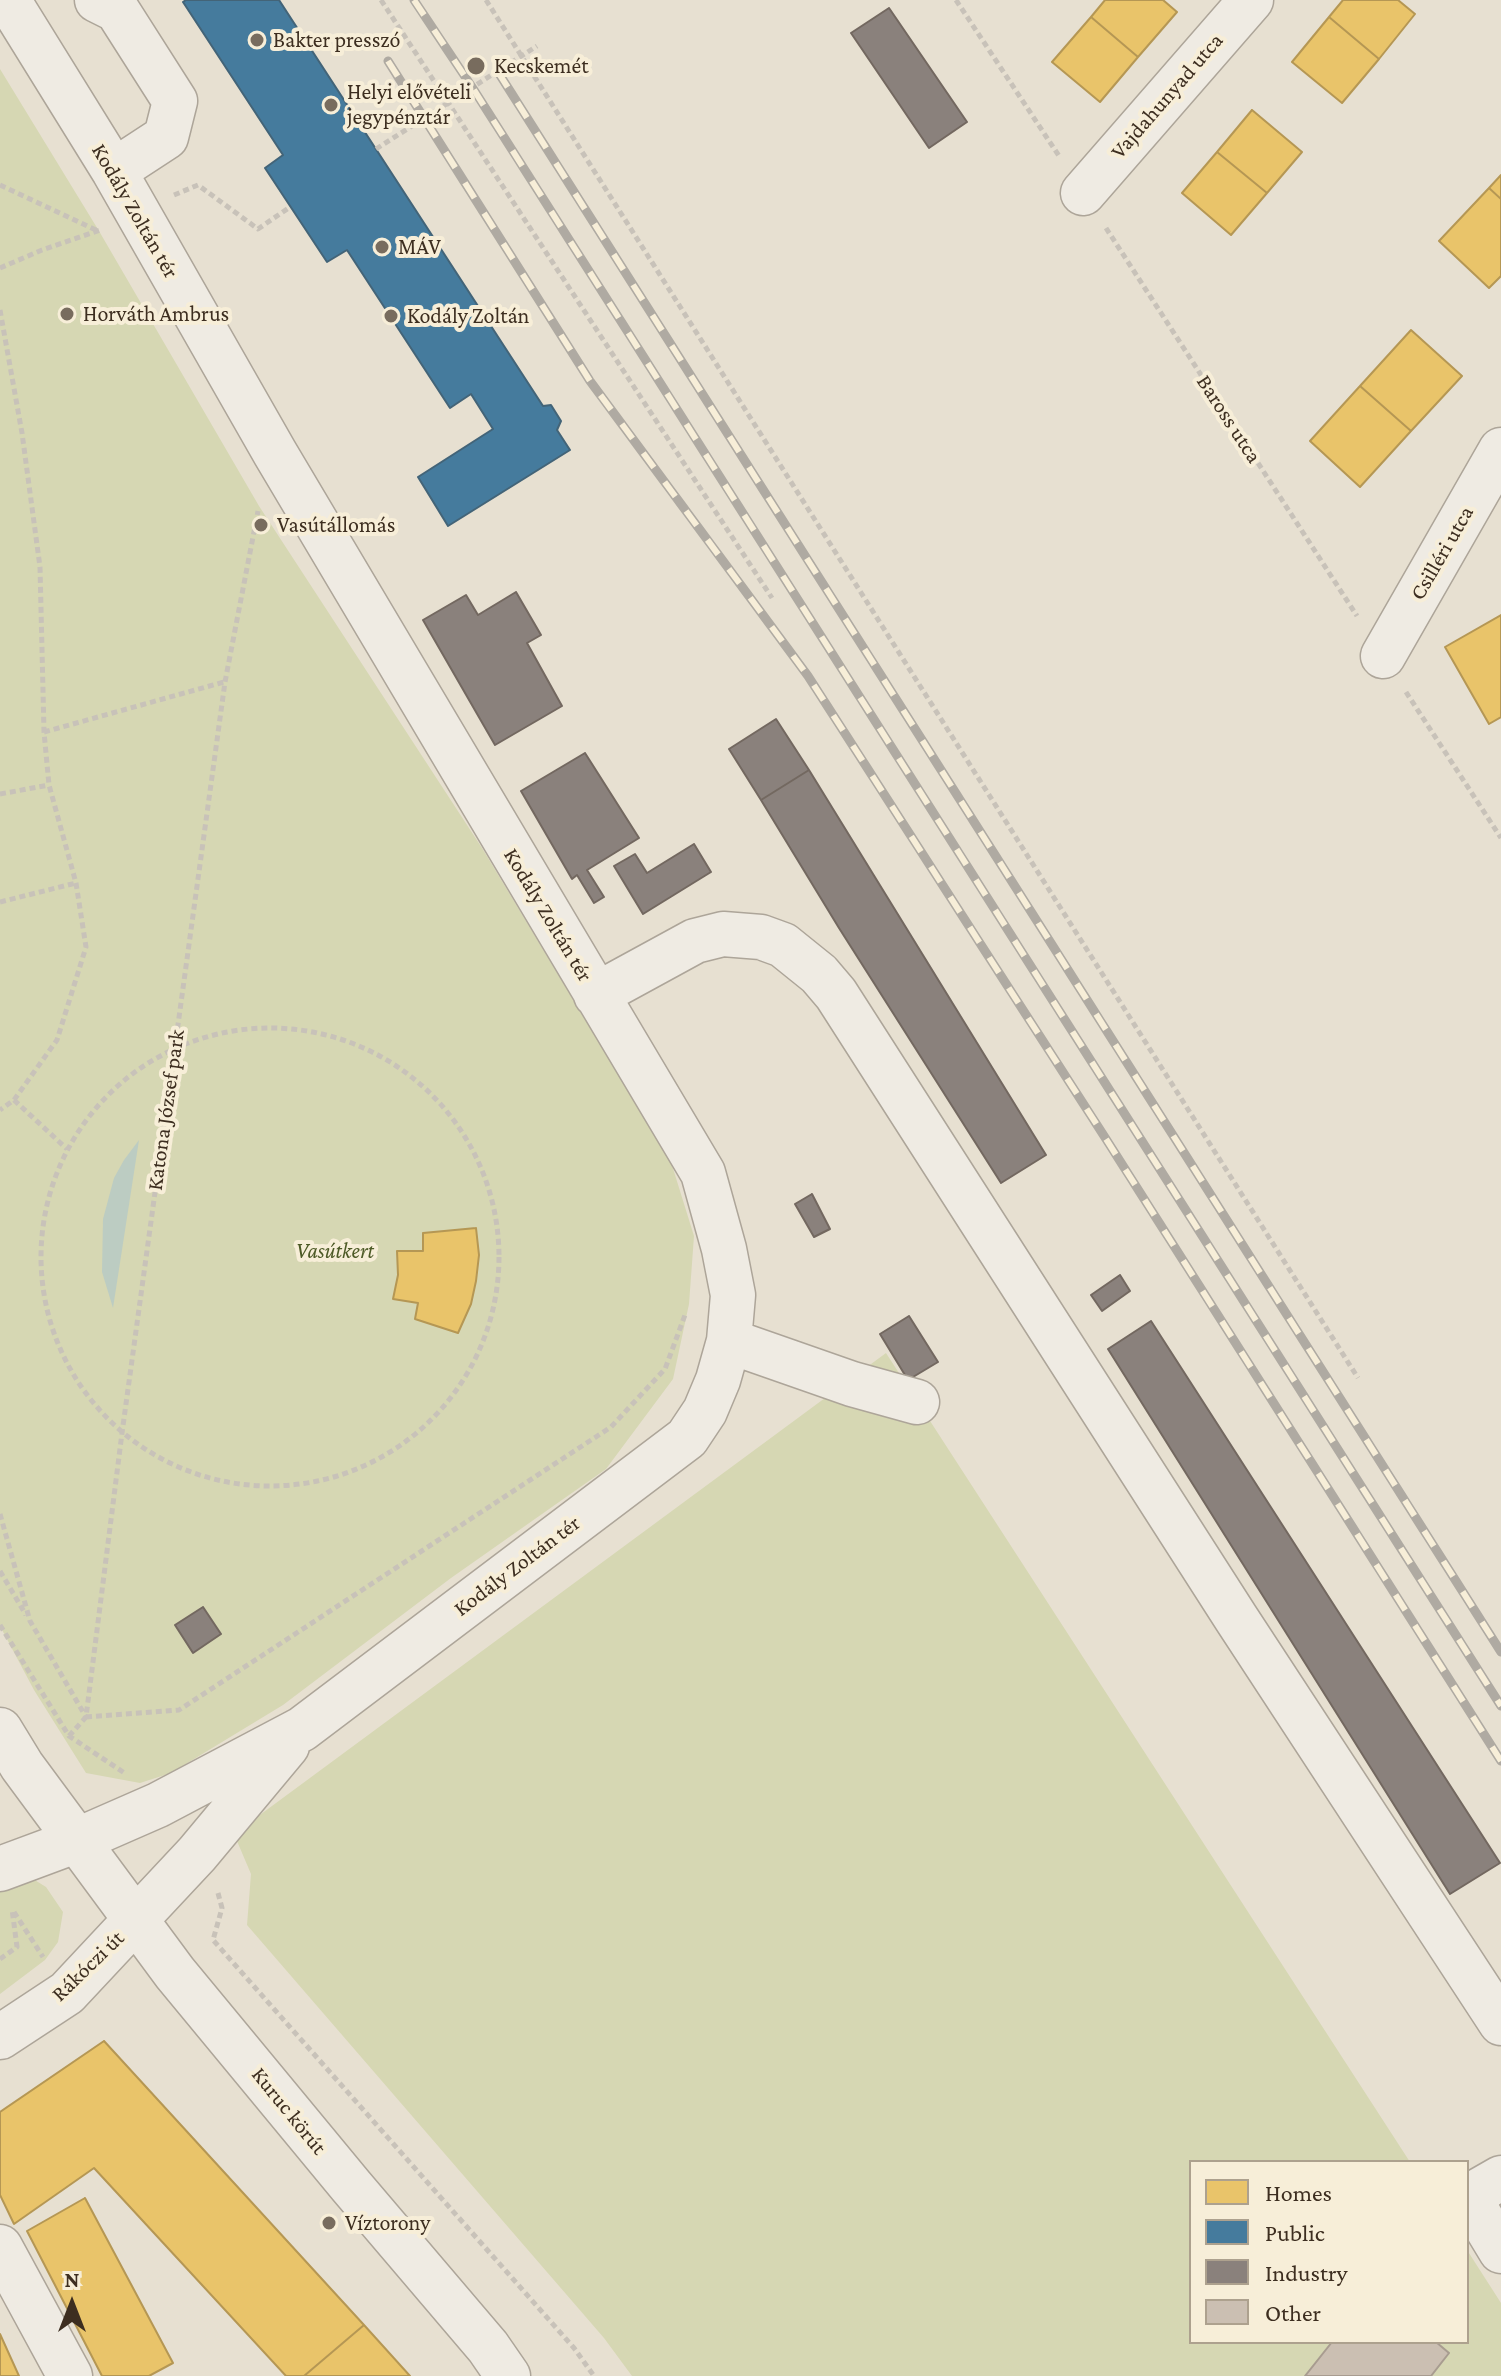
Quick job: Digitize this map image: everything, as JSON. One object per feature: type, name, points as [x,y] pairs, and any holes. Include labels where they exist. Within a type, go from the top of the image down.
[{"type":"street","points":[[97,0],[117,10],[175,101],[166,137],[114,171]]},
{"type":"street","name":"Vajdahunyad utca","points":[[1083,193],[1251,0]]},
{"type":"street","name":"Kodály Zoltán tér","points":[[25,6],[114,171],[117,221],[236,387],[703,1173],[733,1295],[729,1341],[718,1380],[705,1411],[687,1438],[302,1729],[158,1805],[78,1840]]},
{"type":"street","name":"Csilléri utca","points":[[1383,656],[1501,450]]},
{"type":"street","points":[[596,995],[695,941],[723,934],[761,937],[783,945],[819,974],[836,994],[1244,1631],[1501,2023]]},
{"type":"street","points":[[729,1341],[852,1384],[917,1402]]},
{"type":"street","name":"Kodály Zoltán tér","points":[[135,1920],[197,1854],[302,1729]]},
{"type":"street","name":"Kuruc körút","points":[[0,1730],[22,1766],[185,1985],[488,2347],[508,2376]]},
{"type":"street","points":[[6,1889],[78,1840]]},
{"type":"street","name":"Rákóczi út","points":[[0,2037],[67,1993],[135,1920]]},
{"type":"street","points":[[1501,2178],[1480,2190],[1476,2200],[1478,2213],[1501,2251]]},
{"type":"street","points":[[0,2247],[70,2376]]},
{"type":"path","points":[[381,0],[772,598]]},
{"type":"path","points":[[486,0],[1358,1378]]},
{"type":"path","name":"Baross utca","points":[[956,0],[1501,838]]},
{"type":"path","points":[[376,149],[537,46]]},
{"type":"path","points":[[0,185],[117,221]]},
{"type":"path","points":[[0,268],[198,185],[258,229],[290,207]]},
{"type":"path","points":[[0,310],[22,433],[40,567],[44,732],[49,785],[76,883],[86,947],[57,1040],[14,1100],[0,1110]]},
{"type":"path","name":"Katona József park","points":[[86,1717],[225,682],[259,506],[268,519]]},
{"type":"path","points":[[44,732],[225,682]]},
{"type":"path","points":[[0,794],[49,785]]},
{"type":"path","points":[[0,902],[76,883]]},
{"type":"path","points":[[288,1028],[340,1038],[389,1060],[431,1093],[465,1135],[488,1183],[500,1235],[499,1288],[485,1340],[460,1387],[443,1407],[425,1427],[382,1458],[332,1478],[279,1487],[226,1482],[174,1466],[122,1433],[84,1392],[54,1336],[40,1273],[45,1209],[67,1149],[97,1106],[175,1042],[234,1030],[288,1028]]},
{"type":"path","points":[[14,1100],[67,1149]]},
{"type":"path","points":[[69,1736],[86,1717],[179,1710],[611,1427],[665,1369],[689,1304]]},
{"type":"path","points":[[0,1514],[30,1621]]},
{"type":"path","points":[[0,1571],[86,1717]]},
{"type":"path","points":[[0,1625],[69,1736],[128,1775]]},
{"type":"path","points":[[215,1884],[222,1908],[213,1940],[574,2348],[594,2376]]},
{"type":"path","points":[[0,1916],[6,1889]]},
{"type":"path","points":[[0,1959],[17,1947],[6,1889]]},
{"type":"path","points":[[6,1889],[45,1960]]},
{"type":"green space","name":"Vasútkert","points":[[0,69],[99,231],[259,506],[482,848],[671,1162],[694,1236],[689,1304],[673,1379],[606,1469],[451,1578],[283,1705],[171,1773],[140,1783],[86,1773],[34,1690],[0,1626]]},
{"type":"green space","points":[[886,1353],[1409,2160],[1189,2160],[1189,2344],[1469,2344],[1469,2253],[1501,2303],[1501,2376],[632,2376],[604,2338],[247,1925],[251,1874],[234,1834]]},
{"type":"green space","points":[[25,1874],[46,1887],[63,1912],[58,1942],[45,1960],[0,1994],[0,1882]]},
{"type":"shaded area","points":[[139,1140],[113,1308],[102,1272],[103,1219],[114,1178]]},
{"type":"building: Homes","points":[[1105,0],[1163,0],[1177,12],[1138,57],[1091,17]]},
{"type":"building: Homes","points":[[1343,0],[1398,0],[1415,14],[1379,59],[1329,17]]},
{"type":"building: Homes","points":[[1091,17],[1138,57],[1100,102],[1052,62]]},
{"type":"building: Homes","points":[[1329,17],[1379,59],[1342,103],[1292,62]]},
{"type":"building: Homes","points":[[1252,110],[1302,152],[1267,193],[1217,152]]},
{"type":"building: Homes","points":[[1217,152],[1267,193],[1231,235],[1182,193]]},
{"type":"building: Homes","points":[[1501,175],[1501,199],[1489,188]]},
{"type":"building: Homes","points":[[1489,188],[1501,199],[1501,276],[1489,288],[1439,241]]},
{"type":"building: Homes","points":[[1411,330],[1462,376],[1411,431],[1360,386]]},
{"type":"building: Homes","points":[[1360,386],[1411,431],[1360,487],[1310,441]]},
{"type":"building: Homes","points":[[1501,615],[1501,717],[1489,724],[1445,647]]},
{"type":"building: Homes","points":[[476,1228],[479,1255],[476,1281],[471,1304],[458,1333],[415,1319],[418,1303],[393,1299],[398,1275],[397,1251],[423,1251],[423,1233]]},
{"type":"building: Homes","points":[[104,2041],[364,2325],[304,2376],[286,2376],[94,2168],[14,2224],[0,2195],[0,2112]]},
{"type":"building: Homes","points":[[85,2198],[173,2363],[149,2376],[102,2376],[27,2231]]},
{"type":"building: Homes","points":[[364,2325],[410,2376],[304,2376]]},
{"type":"building: Homes","points":[[0,2334],[19,2376],[0,2376]]},
{"type":"building: Public","points":[[279,0],[543,406],[551,405],[561,421],[557,430],[570,450],[448,526],[418,477],[493,429],[471,394],[450,408],[347,250],[327,262],[265,168],[283,155],[183,2]]},
{"type":"building: Industry","points":[[889,8],[967,122],[929,148],[851,33]]},
{"type":"building: Industry","points":[[516,592],[541,635],[527,643],[562,706],[495,745],[423,620],[466,595],[478,615]]},
{"type":"building: Industry","points":[[776,719],[809,770],[761,800],[729,749]]},
{"type":"building: Industry","points":[[585,753],[639,838],[587,870],[604,897],[594,903],[577,875],[572,879],[521,791]]},
{"type":"building: Industry","points":[[809,770],[1046,1155],[1001,1183],[761,800]]},
{"type":"building: Industry","points":[[694,844],[711,872],[643,914],[614,866],[635,854],[647,873]]},
{"type":"building: Industry","points":[[812,1194],[830,1229],[814,1237],[795,1204]]},
{"type":"building: Industry","points":[[1120,1275],[1130,1291],[1102,1311],[1091,1295]]},
{"type":"building: Industry","points":[[909,1316],[938,1362],[908,1380],[880,1334]]},
{"type":"building: Industry","points":[[1151,1321],[1500,1863],[1450,1894],[1108,1349]]},
{"type":"building: Industry","points":[[203,1607],[221,1634],[193,1653],[175,1625]]},
{"type":"building: Other","points":[[1330,2344],[1438,2344],[1449,2353],[1431,2376],[1305,2376]]},
{"type":"railway","points":[[414,0],[1501,1706]]},
{"type":"railway","points":[[388,61],[590,381],[808,676],[1501,1761]]},
{"type":"railway","points":[[498,72],[1501,1652]]},
{"type":"place","name":"Bakter presszó","points":[[257,40]]},
{"type":"place","name":"Kecskemét","points":[[476,66]]},
{"type":"place","name":"Helyi elővételi jegypénztár","points":[[331,105]]},
{"type":"place","name":"MÁV","points":[[382,247]]},
{"type":"place","name":"Horváth Ambrus","points":[[67,314]]},
{"type":"place","name":"Kodály Zoltán","points":[[391,316]]},
{"type":"place","name":"Vasútállomás","points":[[261,525]]},
{"type":"place","name":"Víztorony","points":[[329,2223]]}]
